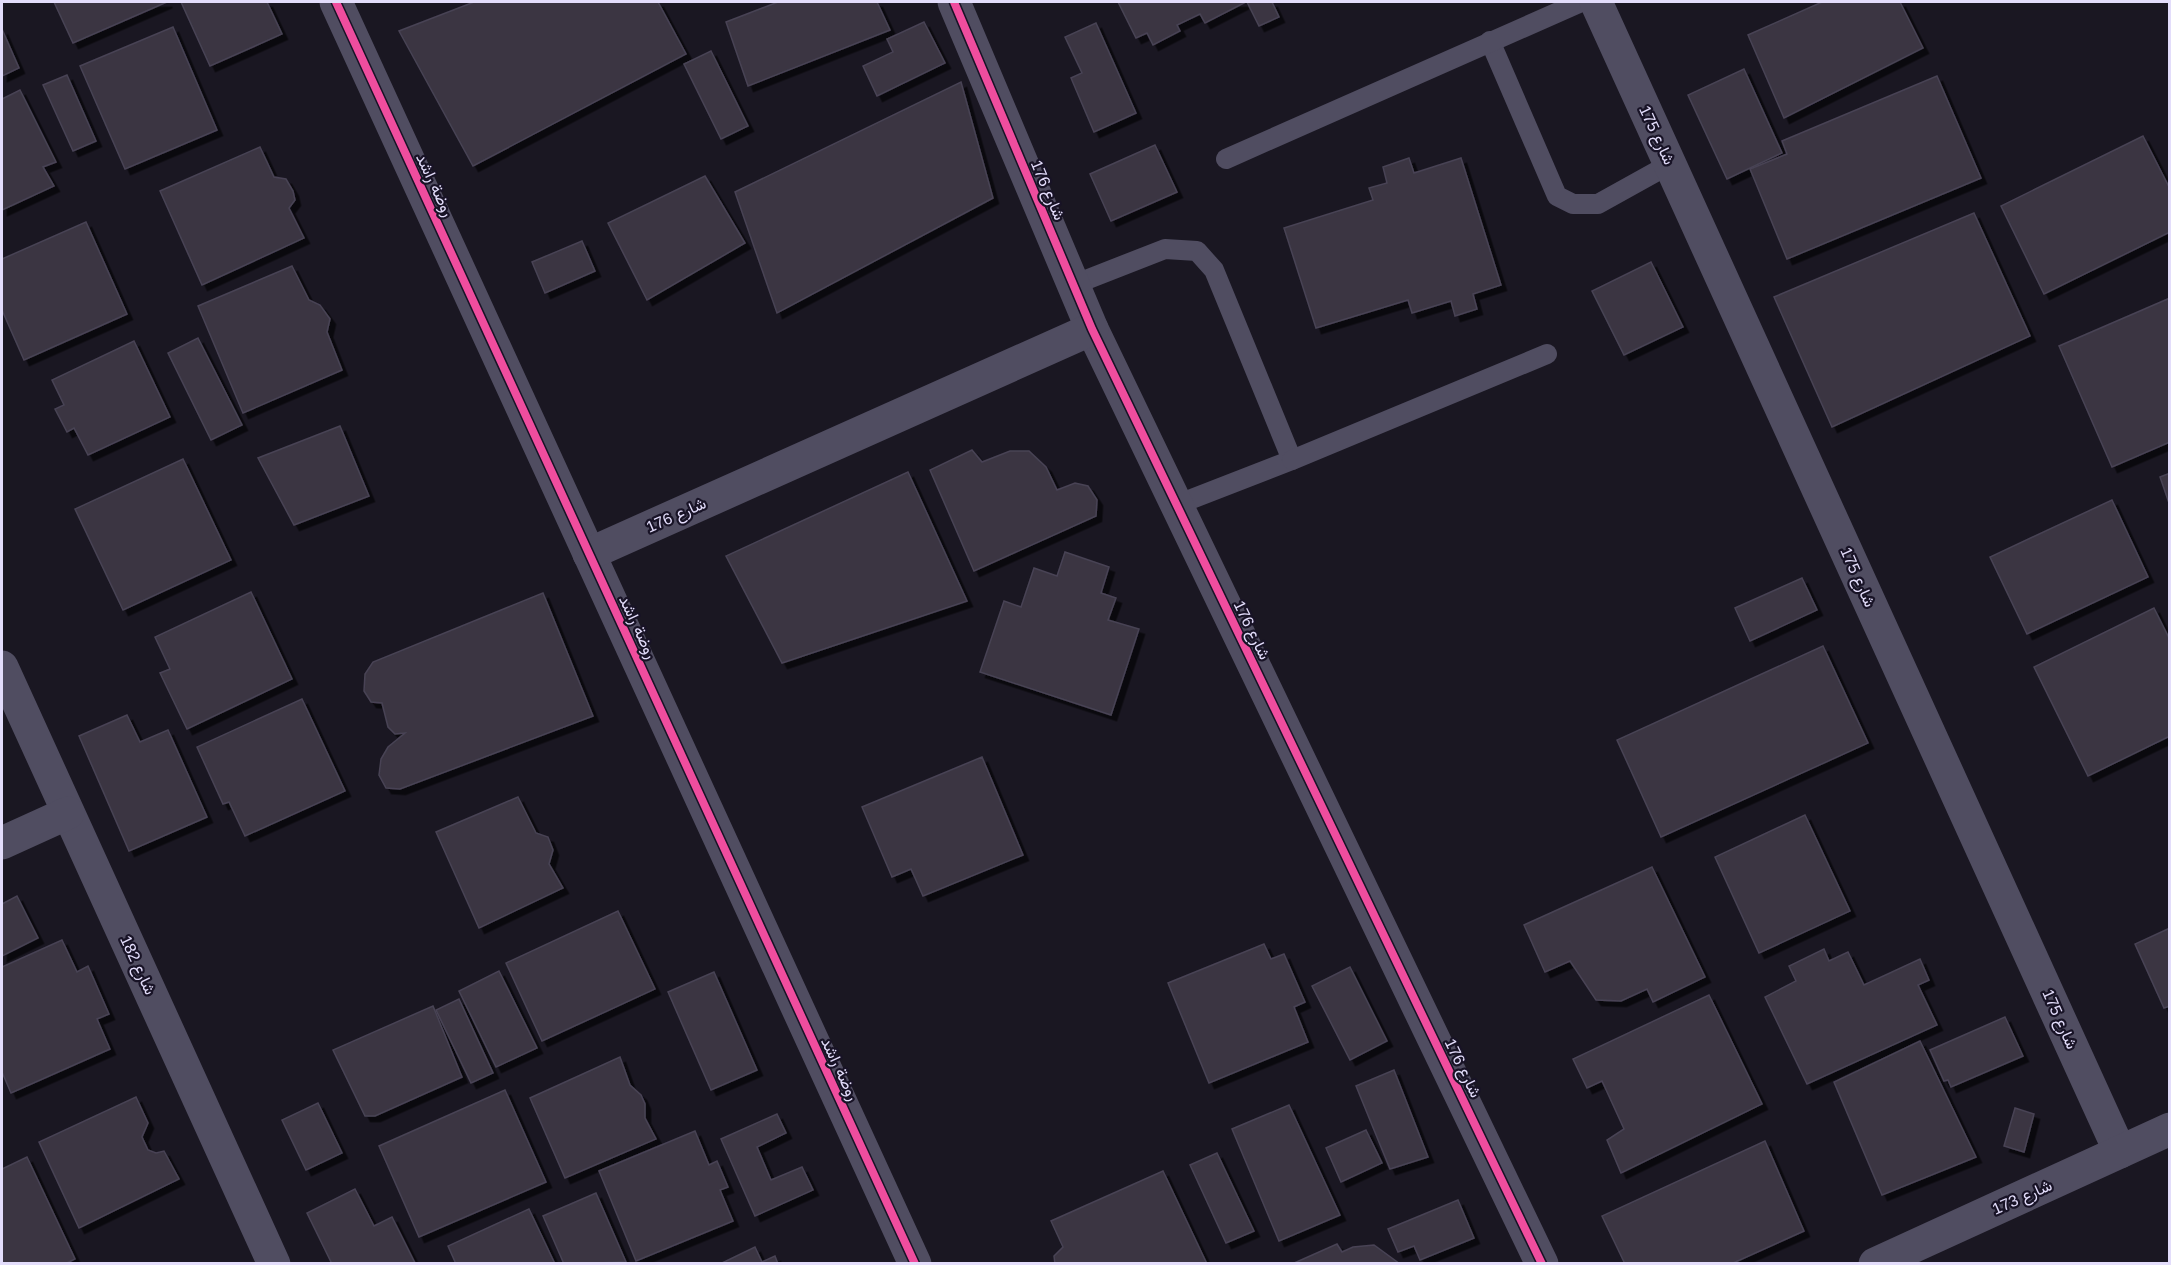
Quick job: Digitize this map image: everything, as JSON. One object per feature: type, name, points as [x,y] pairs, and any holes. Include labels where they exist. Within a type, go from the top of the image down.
[{"type":"street","name":"روضة راشد","points":[[336,2],[915,1263]]},
{"type":"street","name":"شارع 176","points":[[954,2],[1092,329],[1542,1263]]},
{"type":"street","name":"شارع 175","points":[[1596,2],[2120,1152]]},
{"type":"street","name":"شارع 176","points":[[589,554],[1092,329]]},
{"type":"street","name":"شارع 182","points":[[2,667],[274,1263]]},
{"type":"street","points":[[2,843],[68,813]]},
{"type":"street","name":"شارع 173","points":[[1875,1263],[2169,1130]]},
{"type":"lane","points":[[1226,159],[1581,2]]},
{"type":"lane","points":[[1490,41],[1557,196],[1573,204],[1598,204],[1670,164]]},
{"type":"lane","points":[[1073,285],[1166,249],[1197,251],[1214,270],[1292,460]]},
{"type":"lane","points":[[1176,505],[1292,460],[1547,354]]},
{"type":"building","points":[[54,2],[167,2],[73,43]]},
{"type":"building","points":[[181,2],[267,2],[282,34],[210,66]]},
{"type":"building","points":[[474,2],[658,2],[686,54],[473,166],[399,31]]},
{"type":"building","points":[[778,2],[877,2],[890,30],[748,86],[726,22]]},
{"type":"building","points":[[1118,2],[1244,3],[1205,23],[1200,14],[1177,25],[1180,31],[1153,45],[1147,33],[1136,38]]},
{"type":"building","points":[[1247,2],[1272,2],[1279,17],[1259,26]]},
{"type":"building","points":[[1822,2],[1900,2],[1923,48],[1784,118],[1748,35]]},
{"type":"building","points":[[924,22],[945,63],[877,96],[863,66],[893,52],[887,39]]},
{"type":"building","points":[[1096,23],[1136,113],[1094,132],[1071,78],[1082,73],[1065,37]]},
{"type":"building","points":[[173,27],[217,130],[125,169],[80,66]]},
{"type":"building","points":[[2,29],[19,68],[2,76]]},
{"type":"building","points":[[711,51],[748,126],[721,139],[684,64]]},
{"type":"building","points":[[1744,69],[1782,153],[1727,179],[1688,95]]},
{"type":"building","points":[[67,75],[96,141],[73,151],[43,85]]},
{"type":"building","points":[[1937,76],[1981,178],[1787,259],[1750,169],[1787,154],[1782,141]]},
{"type":"building","points":[[961,82],[993,198],[777,313],[735,192]]},
{"type":"building","points":[[20,90],[56,162],[43,167],[54,186],[2,210],[2,99]]},
{"type":"building","points":[[2143,136],[2170,189],[2170,232],[2044,294],[2001,206]]},
{"type":"building","points":[[1155,145],[1177,192],[1111,221],[1090,174]]},
{"type":"building","points":[[260,147],[274,177],[286,179],[293,191],[295,200],[289,208],[304,238],[202,285],[160,191]]},
{"type":"building","points":[[1409,158],[1414,173],[1461,158],[1501,285],[1473,294],[1477,309],[1455,316],[1451,301],[1412,313],[1408,300],[1316,328],[1284,228],[1373,200],[1369,188],[1387,183],[1383,167]]},
{"type":"building","points":[[705,176],[745,243],[647,300],[608,223]]},
{"type":"building","points":[[1974,213],[2030,336],[1832,427],[1774,297]]},
{"type":"building","points":[[86,222],[127,314],[24,360],[2,310],[2,259]]},
{"type":"building","points":[[582,241],[595,271],[545,293],[532,262]]},
{"type":"building","points":[[1651,262],[1683,327],[1624,355],[1592,291]]},
{"type":"building","points":[[292,266],[309,300],[320,305],[330,319],[327,332],[342,370],[243,413],[198,306]]},
{"type":"building","points":[[2170,298],[2170,442],[2112,467],[2059,346]]},
{"type":"building","points":[[198,338],[242,425],[211,440],[168,353]]},
{"type":"building","points":[[134,341],[170,417],[88,455],[74,428],[67,432],[55,409],[64,405],[52,380]]},
{"type":"building","points":[[340,426],[369,496],[294,525],[258,458]]},
{"type":"building","points":[[972,450],[982,462],[1010,451],[1029,451],[1046,467],[1057,490],[1075,483],[1088,486],[1097,500],[1096,516],[974,571],[930,470]]},
{"type":"building","points":[[183,459],[231,560],[123,610],[75,509]]},
{"type":"building","points":[[908,472],[967,601],[782,663],[726,556]]},
{"type":"building","points":[[2170,473],[2170,506],[2160,477]]},
{"type":"building","points":[[2112,500],[2148,577],[2027,634],[1990,557]]},
{"type":"building","points":[[1065,552],[1109,567],[1101,593],[1116,598],[1108,620],[1139,629],[1111,715],[980,672],[1004,601],[1021,607],[1034,568],[1057,576]]},
{"type":"building","points":[[1802,578],[1817,610],[1750,641],[1735,608]]},
{"type":"building","points":[[251,592],[292,679],[187,729],[160,673],[170,669],[155,637]]},
{"type":"building","points":[[543,593],[593,716],[400,789],[386,788],[379,775],[381,759],[388,747],[405,733],[395,734],[388,727],[382,703],[371,702],[364,691],[365,674],[373,662]]},
{"type":"building","points":[[2154,608],[2170,640],[2170,736],[2088,776],[2034,667]]},
{"type":"building","points":[[1823,646],[1868,743],[1661,837],[1617,740]]},
{"type":"building","points":[[302,699],[345,791],[245,836],[229,802],[223,804],[197,747]]},
{"type":"building","points":[[127,715],[140,742],[168,730],[207,817],[129,851],[79,736]]},
{"type":"building","points":[[982,757],[1023,855],[923,896],[911,869],[892,877],[862,807]]},
{"type":"building","points":[[518,797],[536,833],[548,837],[553,850],[549,864],[563,888],[479,928],[436,832]]},
{"type":"building","points":[[1805,815],[1850,911],[1759,953],[1715,857]]},
{"type":"building","points":[[1652,867],[1705,977],[1653,1002],[1647,989],[1621,1001],[1596,1000],[1570,961],[1545,972],[1524,925]]},
{"type":"building","points":[[17,896],[38,938],[2,956],[2,904]]},
{"type":"building","points":[[618,911],[655,989],[542,1041],[506,963]]},
{"type":"building","points":[[2170,928],[2170,1006],[2164,1008],[2135,944]]},
{"type":"building","points":[[62,940],[77,972],[88,966],[109,1014],[97,1019],[110,1049],[11,1093],[2,1072],[2,967]]},
{"type":"building","points":[[1264,944],[1271,959],[1284,954],[1305,1002],[1294,1007],[1308,1042],[1209,1083],[1168,983]]},
{"type":"building","points":[[1824,949],[1829,961],[1848,952],[1864,985],[1920,959],[1929,980],[1918,985],[1937,1025],[1807,1084],[1765,997],[1796,981],[1789,966]]},
{"type":"building","points":[[1350,967],[1387,1041],[1350,1060],[1312,986]]},
{"type":"building","points":[[499,971],[537,1048],[496,1067],[459,991]]},
{"type":"building","points":[[714,972],[757,1070],[711,1090],[668,992]]},
{"type":"building","points":[[1709,995],[1762,1104],[1621,1173],[1607,1140],[1624,1129],[1602,1081],[1587,1088],[1573,1059]]},
{"type":"building","points":[[459,999],[493,1073],[471,1083],[436,1010]]},
{"type":"building","points":[[433,1006],[462,1077],[375,1116],[365,1116],[333,1050]]},
{"type":"building","points":[[2005,1017],[2023,1056],[1951,1087],[1948,1080],[1944,1081],[1930,1050]]},
{"type":"building","points":[[1920,1041],[1976,1157],[1882,1195],[1834,1082]]},
{"type":"building","points":[[620,1057],[630,1085],[641,1095],[645,1104],[645,1118],[656,1139],[565,1178],[530,1098]]},
{"type":"building","points":[[1394,1070],[1428,1157],[1390,1169],[1356,1086]]},
{"type":"building","points":[[505,1090],[546,1182],[419,1237],[379,1146]]},
{"type":"building","points":[[136,1097],[148,1123],[142,1137],[148,1150],[156,1153],[164,1151],[179,1179],[79,1228],[39,1142]]},
{"type":"building","points":[[318,1103],[342,1153],[306,1170],[282,1120]]},
{"type":"building","points":[[1289,1105],[1340,1215],[1279,1241],[1232,1129]]},
{"type":"building","points":[[2015,1108],[2034,1114],[2024,1152],[2004,1146]]},
{"type":"building","points":[[777,1114],[786,1133],[757,1147],[771,1180],[802,1167],[813,1190],[755,1216],[721,1139]]},
{"type":"building","points":[[1366,1130],[1382,1163],[1341,1182],[1326,1148]]},
{"type":"building","points":[[695,1131],[709,1165],[717,1161],[728,1187],[720,1190],[733,1221],[636,1261],[599,1171]]},
{"type":"building","points":[[1765,1141],[1804,1231],[1731,1264],[1625,1264],[1602,1216]]},
{"type":"building","points":[[1217,1153],[1254,1231],[1226,1243],[1190,1165]]},
{"type":"building","points":[[27,1157],[75,1259],[65,1264],[2,1264],[2,1169]]},
{"type":"building","points":[[1163,1171],[1207,1264],[1055,1264],[1054,1256],[1063,1247],[1051,1221]]},
{"type":"building","points":[[355,1189],[374,1226],[392,1217],[415,1263],[332,1264],[307,1213]]},
{"type":"building","points":[[596,1193],[626,1262],[564,1264],[543,1216]]},
{"type":"building","points":[[1458,1200],[1474,1238],[1420,1260],[1414,1246],[1398,1252],[1388,1229]]},
{"type":"building","points":[[529,1209],[555,1264],[456,1264],[448,1246]]},
{"type":"building","points":[[1337,1244],[1342,1252],[1353,1247],[1374,1245],[1400,1264],[1292,1264]]},
{"type":"building","points":[[755,1247],[762,1262],[775,1256],[778,1264],[720,1264]]},
{"type":"cycle path","points":[[336,2],[915,1264]]},
{"type":"cycle path","points":[[954,2],[1092,329],[1542,1264]]}]
